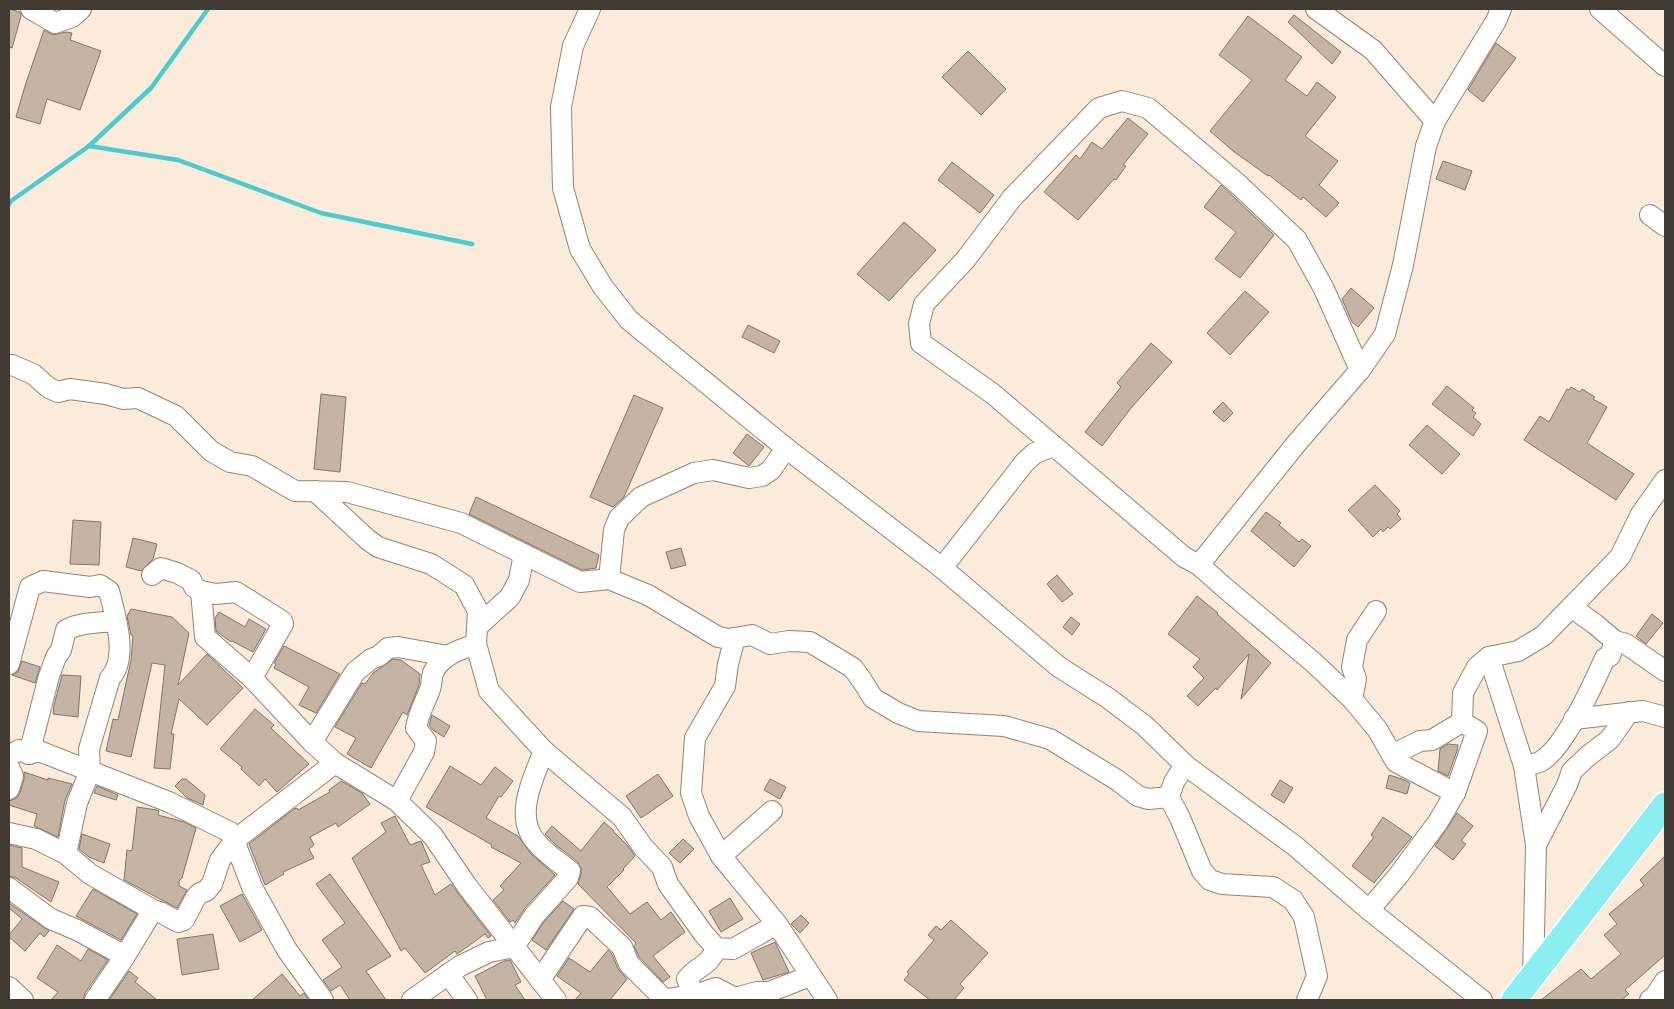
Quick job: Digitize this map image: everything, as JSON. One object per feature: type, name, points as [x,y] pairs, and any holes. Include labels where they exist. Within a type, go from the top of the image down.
[{"type":"main road","points":[[1518,999],[1533,976],[1664,811]]},
{"type":"street","points":[[31,9],[55,22],[72,17],[81,9]]},
{"type":"street","points":[[590,9],[573,46],[561,107],[563,188],[580,249],[603,287],[629,320],[786,448],[942,568],[1059,667],[1108,698],[1145,726],[1185,765],[1295,846],[1369,910],[1482,1000]]},
{"type":"street","points":[[1316,9],[1373,50],[1434,121]]},
{"type":"street","points":[[1199,565],[1296,444],[1360,370],[1385,334],[1403,265],[1426,146],[1434,121],[1496,21],[1501,9]]},
{"type":"street","points":[[1600,9],[1665,66]]},
{"type":"street","points":[[1360,370],[1324,289],[1297,240],[1239,185],[1148,108],[1122,101],[1099,108],[1012,198],[966,259],[924,304],[919,324],[921,343],[992,394],[1184,557],[1199,565],[1313,662],[1352,700],[1377,729],[1396,762],[1455,793]]},
{"type":"street","points":[[9,365],[12,364],[33,374],[49,388],[58,392],[70,389],[123,398],[138,398],[176,416],[211,451],[230,462],[252,466],[295,491],[347,492],[461,523],[580,582],[609,579],[648,595],[718,637],[735,638],[752,635],[770,644],[789,641],[810,642],[853,668],[873,698],[898,713],[918,721],[1004,726],[1050,739],[1117,780],[1138,796],[1148,799],[1169,797]]},
{"type":"street","points":[[942,568],[1025,462],[1035,453],[1054,446]]},
{"type":"street","points":[[609,579],[614,530],[619,518],[641,497],[694,473],[713,470],[749,478],[762,476],[771,470],[786,448]]},
{"type":"street","points":[[1462,722],[1463,693],[1477,666],[1489,657],[1518,652],[1543,636],[1620,557],[1641,514],[1665,480]]},
{"type":"street","points":[[315,491],[378,547],[431,564],[464,585],[478,611],[477,635],[489,691],[544,751],[622,817],[643,847],[662,867],[668,884],[716,948]]},
{"type":"street","points":[[397,801],[424,752],[426,741],[416,728],[417,719],[431,687],[432,676],[438,663],[477,635],[510,597],[519,580],[524,554]]},
{"type":"street","points":[[152,575],[161,568],[191,580],[194,587],[201,591],[216,594],[236,592],[282,621],[283,624],[252,678]]},
{"type":"street","points":[[9,664],[30,587],[43,581],[90,587],[100,586],[109,591],[120,640],[119,659],[116,672],[110,678],[89,749],[90,771],[77,803],[66,854]]},
{"type":"street","points":[[201,591],[205,638],[252,678],[312,742],[335,763],[397,801],[433,836],[467,886],[556,1000]]},
{"type":"street","points":[[1571,607],[1615,641],[1626,644],[1665,671]]},
{"type":"street","points":[[1352,700],[1356,679],[1352,667],[1357,640],[1376,611]]},
{"type":"street","points":[[29,754],[49,676],[56,657],[61,650],[66,630],[92,622],[115,621]]},
{"type":"street","points":[[735,638],[728,664],[725,686],[696,738],[691,793],[699,816],[721,856],[777,924],[827,1000]]},
{"type":"street","points":[[1524,766],[1541,762],[1556,750],[1606,658],[1610,656],[1615,641]]},
{"type":"street","points":[[312,742],[355,672],[388,648],[398,647],[448,656]]},
{"type":"street","points":[[1489,657],[1524,766],[1536,845],[1533,976]]},
{"type":"street","points":[[1572,722],[1643,711],[1665,717]]},
{"type":"street","points":[[1536,845],[1567,785],[1572,771],[1610,739],[1629,712]]},
{"type":"street","points":[[1392,755],[1420,741],[1432,740],[1462,722]]},
{"type":"street","points":[[1369,910],[1398,876],[1438,822],[1455,793],[1477,731],[1462,722]]},
{"type":"street","points":[[1572,722],[1610,739]]},
{"type":"street","points":[[9,754],[19,750],[29,754],[39,751],[169,802],[230,832],[236,839],[237,848],[252,887],[286,950],[323,1000]]},
{"type":"street","points":[[412,1000],[460,966],[489,952],[514,947],[534,916],[568,878],[570,871],[536,843],[530,834],[526,814],[529,788],[544,751]]},
{"type":"street","points":[[9,833],[36,839],[66,854],[90,874],[152,910],[160,912],[178,922],[184,920],[196,897],[206,891],[212,884],[220,860],[236,839],[335,763]]},
{"type":"street","points":[[1185,765],[1174,782],[1169,797],[1202,871],[1210,880],[1222,884],[1273,887],[1293,900],[1304,917],[1318,976],[1307,1000]]},
{"type":"street","points":[[9,767],[13,776],[9,789]]},
{"type":"street","points":[[721,856],[772,811]]},
{"type":"street","points":[[9,888],[52,919],[126,956]]},
{"type":"street","points":[[95,1000],[126,956],[152,910]]},
{"type":"street","points":[[540,980],[583,916],[590,917],[622,947],[629,964],[658,995],[668,999],[694,995],[716,988],[735,998],[757,992],[769,992],[810,976]]},
{"type":"street","points":[[716,948],[733,948],[777,924]]},
{"type":"street","points":[[694,995],[687,979],[713,957],[716,948]]},
{"type":"street","points":[[448,974],[467,1000]]},
{"type":"street","points":[[1650,1000],[1656,995],[1665,981]]},
{"type":"street","points":[[9,987],[23,1000]]},
{"type":"building","points":[[9,9],[20,12],[21,16],[12,48],[9,47]]},
{"type":"building","points":[[1294,15],[1341,52],[1332,64],[1288,22]]},
{"type":"building","points":[[1248,16],[1302,57],[1285,80],[1307,96],[1317,82],[1336,97],[1305,136],[1338,161],[1319,185],[1339,203],[1326,217],[1303,197],[1301,200],[1269,175],[1233,151],[1210,131],[1252,80],[1219,55]]},
{"type":"building","points":[[44,30],[53,35],[66,32],[72,33],[70,40],[101,51],[80,110],[47,99],[40,124],[16,117]]},
{"type":"building","points":[[1496,43],[1516,58],[1483,102],[1468,90]]},
{"type":"building","points":[[968,51],[1006,89],[981,115],[942,77]]},
{"type":"building","points":[[1128,118],[1148,134],[1123,165],[1126,166],[1116,180],[1114,179],[1078,220],[1044,192],[1076,155],[1080,159],[1092,142],[1102,149]]},
{"type":"building","points":[[1443,161],[1472,171],[1465,190],[1436,179]]},
{"type":"building","points":[[952,162],[994,195],[980,213],[938,180]]},
{"type":"building","points":[[1221,185],[1274,235],[1240,278],[1215,259],[1236,232],[1204,207]]},
{"type":"building","points":[[904,222],[936,250],[889,301],[857,274]]},
{"type":"building","points":[[1351,288],[1374,308],[1358,327],[1352,322],[1342,299]]},
{"type":"building","points":[[1245,291],[1269,312],[1230,355],[1207,333]]},
{"type":"building","points":[[748,325],[780,341],[774,353],[742,337]]},
{"type":"building","points":[[1151,343],[1172,362],[1131,408],[1102,446],[1085,432],[1121,387],[1117,383]]},
{"type":"building","points":[[1447,386],[1474,408],[1472,410],[1476,413],[1473,417],[1481,424],[1473,436],[1432,404]]},
{"type":"building","points":[[1571,387],[1580,392],[1582,389],[1595,397],[1593,399],[1607,407],[1587,443],[1634,474],[1616,500],[1524,440],[1540,416],[1549,422],[1567,389],[1569,390]]},
{"type":"building","points":[[321,394],[346,397],[340,472],[314,469]]},
{"type":"building","points":[[634,395],[663,408],[624,497],[613,507],[590,497]]},
{"type":"building","points":[[1223,402],[1233,413],[1224,422],[1213,412]]},
{"type":"building","points":[[1427,425],[1460,454],[1442,474],[1409,445]]},
{"type":"building","points":[[747,434],[764,447],[749,466],[733,453]]},
{"type":"building","points":[[1375,485],[1400,511],[1397,514],[1401,519],[1390,529],[1388,527],[1383,532],[1381,529],[1373,537],[1348,510]]},
{"type":"building","points":[[476,497],[599,555],[596,568],[582,570],[469,514]]},
{"type":"building","points":[[1266,512],[1281,523],[1279,525],[1299,542],[1302,539],[1311,546],[1294,567],[1251,531]]},
{"type":"building","points":[[73,520],[101,522],[99,565],[70,564]]},
{"type":"building","points":[[133,538],[157,544],[153,559],[141,571],[126,567]]},
{"type":"building","points":[[681,548],[686,565],[671,569],[666,552]]},
{"type":"building","points":[[1057,575],[1073,594],[1062,602],[1047,584]]},
{"type":"building","points":[[1197,596],[1271,663],[1241,699],[1249,654],[1217,690],[1216,688],[1198,706],[1187,696],[1204,678],[1193,667],[1200,659],[1168,634]]},
{"type":"building","points":[[131,609],[172,617],[189,633],[178,685],[207,654],[243,688],[207,725],[179,699],[171,734],[174,734],[170,769],[154,768],[165,665],[152,663],[131,757],[106,751],[113,719],[118,720],[131,660],[133,636],[131,635],[127,616]]},
{"type":"building","points":[[219,612],[245,627],[249,619],[266,629],[253,652],[231,642],[216,631],[215,618]]},
{"type":"building","points":[[1652,614],[1663,623],[1646,644],[1636,636]]},
{"type":"building","points":[[1071,617],[1080,624],[1072,635],[1063,627]]},
{"type":"building","points":[[284,646],[340,674],[316,713],[299,705],[309,687],[274,668],[276,664],[274,663]]},
{"type":"building","points":[[393,659],[401,660],[420,674],[419,685],[407,715],[403,712],[371,768],[347,754],[356,738],[335,727],[362,683],[365,684],[373,673]]},
{"type":"building","points":[[22,661],[40,667],[35,683],[12,675],[18,672]]},
{"type":"building","points":[[62,675],[81,676],[78,717],[53,714]]},
{"type":"building","points":[[255,709],[274,725],[271,728],[309,764],[277,792],[265,779],[259,786],[241,769],[242,767],[220,749]]},
{"type":"building","points":[[432,715],[450,726],[444,737],[429,725]]},
{"type":"building","points":[[1448,744],[1458,745],[1448,776],[1438,771],[1440,749]]},
{"type":"building","points":[[450,766],[481,785],[495,767],[513,781],[501,797],[499,796],[486,818],[518,836],[532,855],[555,875],[525,908],[515,923],[513,920],[510,922],[493,900],[504,890],[500,886],[521,863],[426,807]]},
{"type":"building","points":[[24,772],[48,780],[48,778],[72,784],[65,800],[58,837],[34,826],[37,814],[9,805],[9,801],[17,798],[20,793]]},
{"type":"building","points":[[658,774],[673,796],[641,818],[626,796]]},
{"type":"building","points":[[1389,775],[1410,783],[1407,794],[1386,788]]},
{"type":"building","points":[[182,779],[186,779],[205,795],[203,805],[187,798],[175,786]]},
{"type":"building","points":[[770,779],[786,787],[780,799],[764,790]]},
{"type":"building","points":[[1280,780],[1293,788],[1284,803],[1271,795]]},
{"type":"building","points":[[341,781],[362,793],[370,804],[338,827],[336,823],[310,837],[314,845],[309,849],[314,858],[283,872],[284,874],[265,885],[249,844],[294,809],[297,808],[298,810],[330,792],[329,790]]},
{"type":"building","points":[[97,786],[118,795],[116,800],[94,793]]},
{"type":"building","points":[[137,807],[157,810],[159,811],[158,815],[184,822],[196,828],[182,878],[179,881],[179,886],[187,890],[177,908],[124,880],[127,850],[132,851]]},
{"type":"building","points":[[1457,813],[1473,826],[1461,841],[1466,844],[1453,860],[1435,846]]},
{"type":"building","points":[[395,816],[410,845],[421,841],[430,862],[421,865],[435,895],[451,884],[491,936],[488,938],[485,934],[457,954],[455,951],[425,973],[405,948],[401,951],[352,858],[386,832],[381,823]]},
{"type":"building","points":[[1383,817],[1412,837],[1374,883],[1352,866],[1374,837],[1371,835]]},
{"type":"building","points":[[604,822],[628,846],[635,856],[607,887],[630,914],[647,902],[661,920],[671,912],[685,932],[653,956],[670,977],[663,982],[639,957],[634,946],[636,943],[578,884],[581,868],[578,862],[545,834],[552,826],[581,851]]},
{"type":"building","points":[[82,834],[110,844],[104,863],[89,857],[79,849]]},
{"type":"building","points":[[683,839],[694,849],[680,863],[669,853]]},
{"type":"building","points":[[9,845],[22,848],[22,867],[59,882],[51,902],[16,878],[9,876]]},
{"type":"building","points":[[1665,856],[1665,955],[1625,990],[1629,994],[1621,1000],[1541,1000],[1581,969],[1591,979],[1621,954],[1604,935],[1617,924],[1609,914],[1644,885],[1640,880]]},
{"type":"building","points":[[330,874],[391,956],[366,971],[386,1000],[350,1000],[340,985],[331,991],[323,980],[342,967],[322,940],[345,923],[316,884]]},
{"type":"building","points":[[93,889],[137,914],[121,940],[76,916]]},
{"type":"building","points":[[242,894],[262,930],[240,942],[220,906]]},
{"type":"building","points":[[730,898],[743,919],[721,932],[709,911]]},
{"type":"building","points":[[563,901],[574,909],[546,950],[532,940],[543,923]]},
{"type":"building","points":[[9,903],[49,931],[44,937],[40,933],[25,951],[9,937],[22,919],[9,908]]},
{"type":"building","points":[[801,915],[809,923],[800,933],[791,924]]},
{"type":"building","points":[[951,920],[988,953],[960,984],[964,988],[954,1000],[930,1000],[904,980],[909,974],[907,972],[934,940],[928,935],[936,926],[941,930]]},
{"type":"building","points":[[213,934],[219,969],[182,975],[177,939]]},
{"type":"building","points":[[775,942],[789,972],[763,980],[751,953]]},
{"type":"building","points":[[57,945],[81,961],[88,949],[108,960],[85,993],[83,1000],[51,1000],[58,992],[37,978]]},
{"type":"building","points":[[608,950],[612,954],[618,969],[627,979],[610,1000],[575,1000],[581,993],[557,976],[569,958],[590,972]]},
{"type":"building","points":[[510,960],[521,982],[515,985],[525,1000],[487,1000],[475,976],[504,961]]},
{"type":"building","points":[[129,971],[138,978],[135,982],[157,1000],[109,1000]]},
{"type":"building","points":[[282,974],[300,996],[304,993],[309,1000],[252,1000]]},
{"type":"waterway","points":[[9,204],[89,146],[151,88],[208,9]]},
{"type":"waterway","points":[[89,146],[178,160],[321,213],[472,244]]}]
